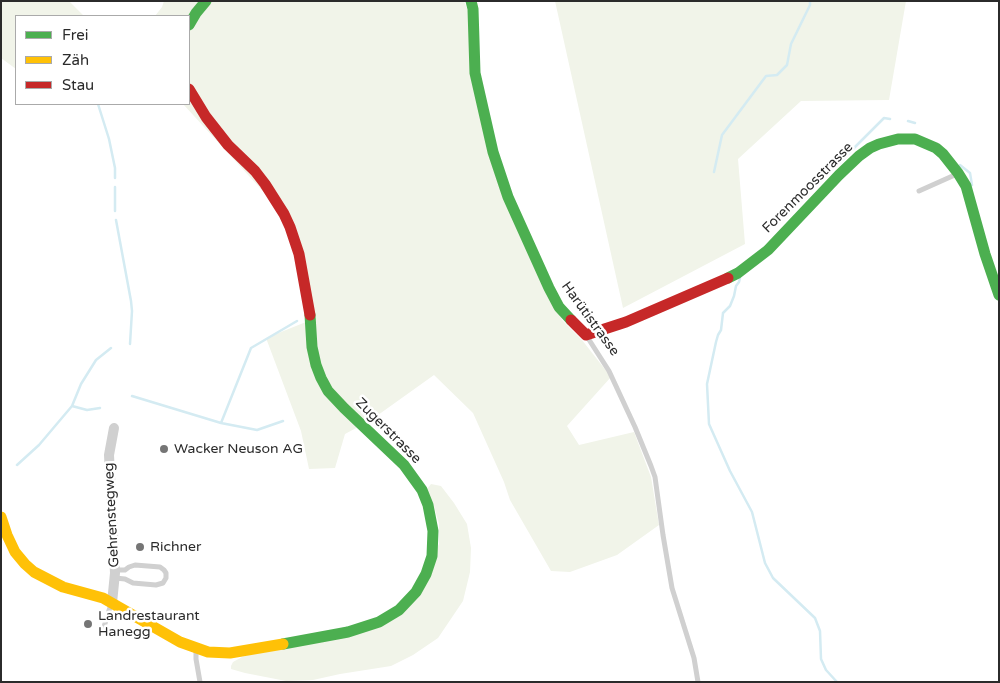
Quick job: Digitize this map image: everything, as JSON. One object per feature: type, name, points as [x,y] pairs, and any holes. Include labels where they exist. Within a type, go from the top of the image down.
[{"type":"main road","points":[[190,23],[206,1]]},
{"type":"main road","name":"Harütistrasse","points":[[471,1],[473,9],[475,73],[494,152],[508,197],[560,307],[586,335]]},
{"type":"main road","name":"Zugerstrasse","points":[[1,517],[15,552],[24,564],[34,572],[52,582],[92,594],[112,603],[180,642],[208,652],[230,653],[348,632],[379,622],[399,610],[411,598],[426,574],[430,563],[434,538],[428,505],[422,490],[398,459],[338,403],[321,378],[314,355],[299,254],[290,227],[265,184],[255,171],[228,145],[206,117],[190,91]]},
{"type":"main road","name":"Forenmoosstrasse","points":[[586,335],[626,322],[718,283],[738,272],[768,250],[850,164],[870,148],[907,138],[915,139],[936,148],[943,154],[966,186],[985,254],[999,295]]},
{"type":"street","name":"Gehrenstegweg","points":[[112,603],[115,574],[109,454],[114,428]]},
{"type":"lane","points":[[919,191],[958,174]]},
{"type":"lane","name":"Harütistrasse","points":[[586,335],[609,372],[651,466],[672,588],[694,658],[698,682]]},
{"type":"lane","points":[[136,565],[160,567],[166,573],[166,578],[163,583],[156,585],[133,583],[115,574],[136,565]]},
{"type":"lane","points":[[103,630],[112,603]]},
{"type":"lane","points":[[196,649],[200,682]]},
{"type":"shaded area","points":[[1,1],[69,1],[83,15],[15,15],[15,68],[1,58]]},
{"type":"shaded area","points":[[164,1],[464,1],[468,11],[490,152],[562,320],[582,340],[611,377],[567,426],[579,445],[634,432],[651,477],[659,525],[617,555],[570,572],[551,571],[510,500],[504,482],[473,413],[434,375],[371,420],[345,434],[335,468],[309,469],[301,431],[266,338],[316,318],[293,224],[184,105],[190,105],[190,15],[156,15]]},
{"type":"shaded area","points":[[555,1],[906,1],[889,100],[801,101],[738,159],[745,244],[623,308]]},
{"type":"shaded area","points":[[431,484],[441,486],[454,503],[467,524],[471,548],[470,572],[463,601],[438,638],[413,655],[391,666],[313,680],[286,681],[231,669],[233,662],[242,657],[406,610],[439,544],[439,524],[427,489]]},
{"type":"waterway","points":[[714,172],[722,135],[766,76],[777,75],[787,65],[791,44],[810,5],[810,1]]},
{"type":"waterway","points":[[98,105],[109,139],[115,168],[115,178]]},
{"type":"waterway","points":[[840,163],[884,118],[890,119]]},
{"type":"waterway","points":[[908,121],[915,123]]},
{"type":"waterway","points":[[960,165],[970,173],[972,185]]},
{"type":"waterway","points":[[115,187],[115,211]]},
{"type":"waterway","points":[[116,220],[131,301],[130,344]]},
{"type":"waterway","points":[[740,278],[730,306],[723,313],[721,330],[716,342],[707,384],[709,424],[730,471],[752,512],[765,563],[773,578],[815,618],[820,631],[821,659],[826,670],[837,682]]},
{"type":"waterway","points":[[221,423],[251,348],[297,321]]},
{"type":"waterway","points":[[17,465],[39,445],[72,406],[81,384],[96,360],[111,348]]},
{"type":"waterway","points":[[132,396],[221,423],[257,430],[283,421]]},
{"type":"waterway","points":[[72,406],[87,410],[100,408]]},
{"type":"traffic: fast","points":[[190,23],[206,1]]},
{"type":"traffic: fast","points":[[471,1],[473,9],[475,73],[493,152],[508,197],[549,288],[559,307],[571,320]]},
{"type":"traffic: fast","points":[[728,278],[738,273],[768,250],[859,156],[879,144],[898,139],[915,139],[936,148],[943,154],[966,186],[985,254],[999,295]]},
{"type":"traffic: fast","points":[[283,644],[348,632],[379,622],[399,610],[416,592],[426,574],[432,556],[433,531],[428,505],[422,490],[404,465],[328,391],[316,365],[312,347],[310,315]]},
{"type":"traffic: slow","points":[[1,517],[15,552],[34,572],[63,587],[103,598],[180,642],[208,652],[230,653],[283,644]]},
{"type":"traffic: jam","points":[[190,91],[206,117],[228,145],[255,171],[284,214],[299,254],[310,315]]},
{"type":"traffic: jam","points":[[571,320],[586,335],[626,322],[728,278]]},
{"type":"place","name":"Wacker Neuson AG","points":[[164,449]]},
{"type":"place","name":"Richner","points":[[140,547]]},
{"type":"place","name":"Landrestaurant Hanegg","points":[[88,624]]}]
